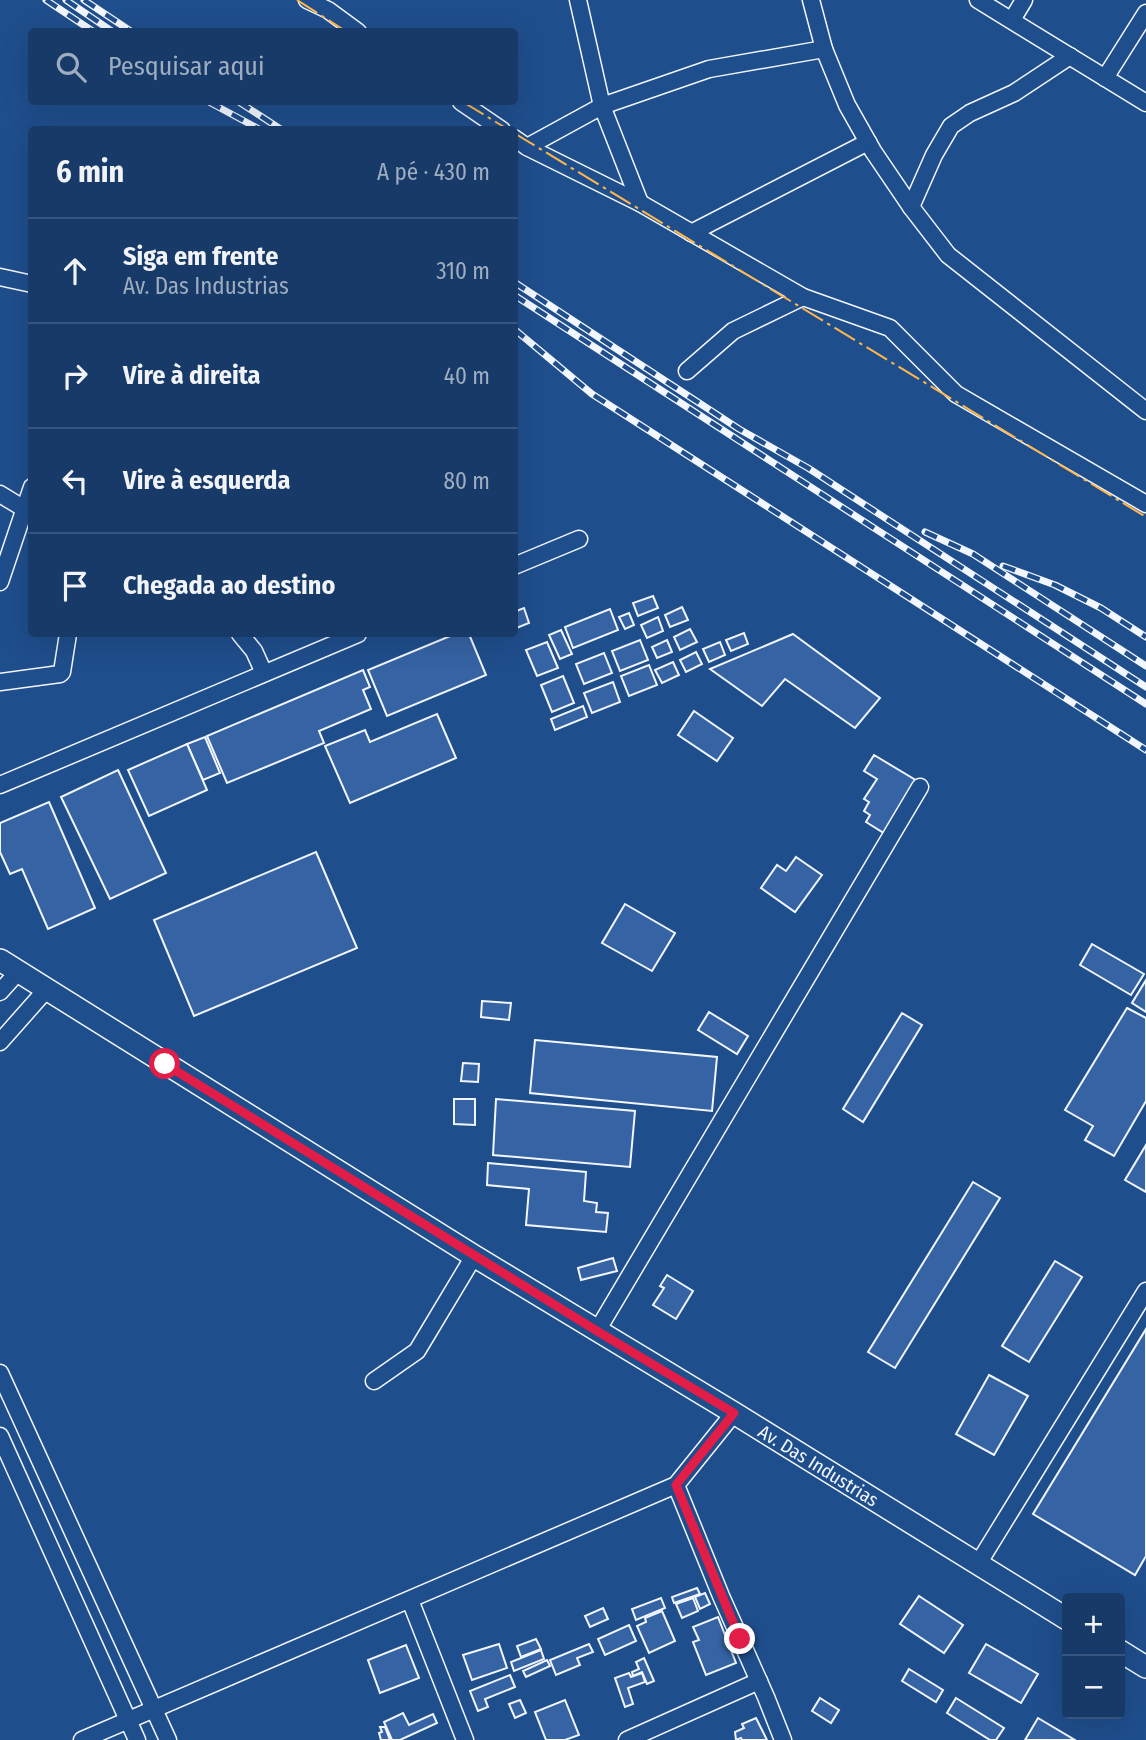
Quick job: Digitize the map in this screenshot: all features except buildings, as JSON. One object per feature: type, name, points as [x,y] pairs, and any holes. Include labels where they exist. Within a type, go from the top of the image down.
[{"type":"main road","name":"Av. Das Industrias","points":[[9,966],[474,1256],[1062,1616]]},
{"type":"main road","points":[[1125,1654],[1146,1667]]},
{"type":"street","points":[[307,0],[332,5],[354,28]]},
{"type":"street","points":[[578,0],[602,106],[640,204]]},
{"type":"street","points":[[811,0],[824,49],[848,105],[868,142],[948,255],[1146,411]]},
{"type":"street","points":[[978,0],[1146,103]]},
{"type":"street","points":[[1012,20],[1024,0]]},
{"type":"street","points":[[1105,78],[1146,13]]},
{"type":"street","points":[[521,142],[602,106],[709,69],[824,49]]},
{"type":"street","points":[[911,206],[934,155],[951,126],[970,113],[1014,93],[1070,56]]},
{"type":"street","points":[[465,105],[496,126]]},
{"type":"street","points":[[521,142],[640,204],[803,297],[890,328],[956,394],[1146,504]]},
{"type":"street","points":[[691,233],[868,142]]},
{"type":"street","points":[[0,277],[28,283]]},
{"type":"street","points":[[687,371],[733,331],[803,297]]},
{"type":"street","points":[[0,494],[28,511],[0,582]]},
{"type":"street","points":[[518,564],[579,539]]},
{"type":"street","points":[[0,682],[60,674],[68,637]]},
{"type":"street","points":[[242,637],[254,651],[264,673]]},
{"type":"street","points":[[0,785],[351,637]]},
{"type":"street","points":[[597,1331],[920,787]]},
{"type":"street","points":[[0,992],[9,966]]},
{"type":"street","points":[[0,1042],[46,990]]},
{"type":"street","points":[[374,1381],[417,1351],[474,1256]]},
{"type":"street","points":[[978,1564],[1146,1291]]},
{"type":"street","points":[[0,1373],[168,1740]]},
{"type":"street","points":[[82,1740],[676,1485],[734,1413]]},
{"type":"street","points":[[0,1436],[137,1740]]},
{"type":"street","points":[[676,1485],[783,1740]]},
{"type":"street","points":[[410,1600],[465,1740]]},
{"type":"street","points":[[627,1740],[759,1681]]},
{"type":"railway","points":[[46,0],[88,28]]},
{"type":"railway","points":[[66,0],[107,28]]},
{"type":"railway","points":[[84,0],[126,28]]},
{"type":"railway","points":[[215,105],[253,126]]},
{"type":"railway","points":[[244,105],[276,126]]},
{"type":"railway","points":[[518,285],[739,429],[808,468],[1146,687]]},
{"type":"railway","points":[[518,298],[1146,704]]},
{"type":"railway","points":[[518,332],[592,394],[1146,750]]},
{"type":"railway","points":[[925,532],[973,554],[1146,666]]},
{"type":"railway","points":[[1003,566],[1055,585],[1101,608],[1146,637]]},
{"type":"power","points":[[297,0],[341,28]]},
{"type":"power","points":[[468,105],[502,126]]},
{"type":"power","points":[[518,135],[1146,517]]},
{"type":"route","points":[[165,1064],[734,1413],[676,1485],[740,1639]]}]
